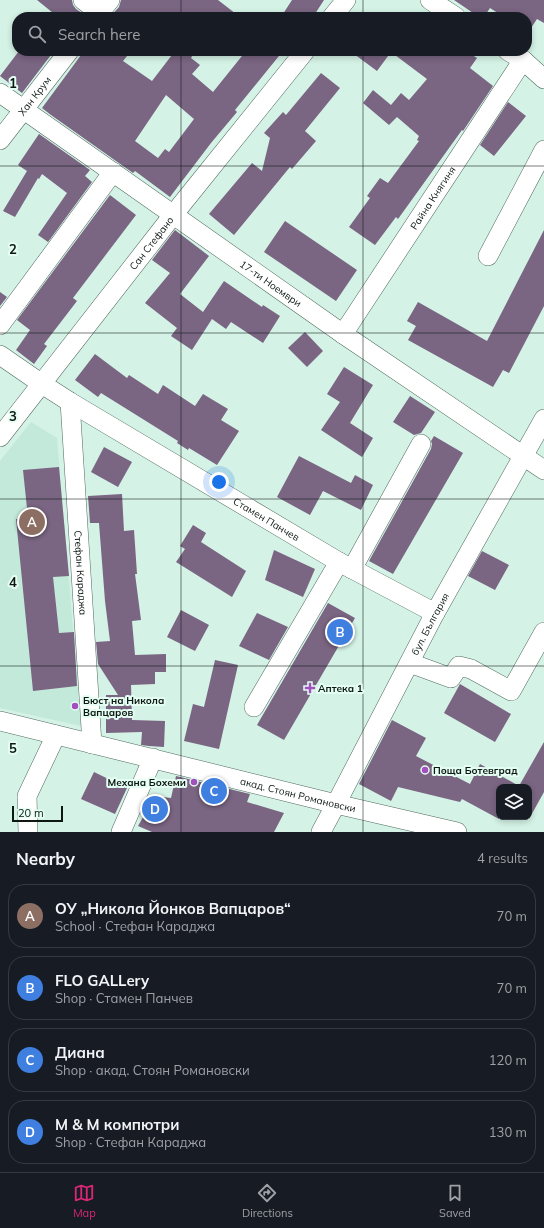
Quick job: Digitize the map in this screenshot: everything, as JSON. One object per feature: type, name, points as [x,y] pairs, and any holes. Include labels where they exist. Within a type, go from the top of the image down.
[{"type":"street","points":[[83,0],[102,10]]},
{"type":"street","points":[[336,12],[346,0]]},
{"type":"street","points":[[430,0],[448,12]]},
{"type":"street","name":"Хан Крум","points":[[0,140],[66,56]]},
{"type":"street","name":"Сан Стефано","points":[[0,437],[173,214],[301,56]]},
{"type":"street","points":[[515,56],[544,79]]},
{"type":"street","name":"Райна Княгиня","points":[[343,334],[515,56]]},
{"type":"street","name":"17-ти Ноември","points":[[0,93],[343,334],[544,470]]},
{"type":"street","points":[[488,256],[544,150]]},
{"type":"street","points":[[0,325],[113,172]]},
{"type":"street","name":"Стамен Панчев","points":[[0,354],[70,402],[346,566],[435,613]]},
{"type":"street","name":"Стефан Караджа","points":[[70,402],[92,744]]},
{"type":"street","name":"бул. България","points":[[321,832],[435,613],[544,419]]},
{"type":"street","points":[[254,707],[346,566],[421,444]]},
{"type":"street","points":[[410,663],[451,678],[458,666],[471,668],[511,691],[544,632]]},
{"type":"street","name":"акад. Стоян Романовски","points":[[0,721],[336,804],[457,832]]},
{"type":"street","points":[[28,832],[27,796],[56,735]]},
{"type":"street","points":[[121,832],[153,758]]},
{"type":"shaded area","points":[[31,422],[57,438],[81,726],[0,708],[0,461]]},
{"type":"building","points":[[37,0],[72,0],[73,5],[80,12],[52,12]]},
{"type":"building","points":[[121,0],[218,0],[234,12],[114,12],[119,7]]},
{"type":"building","points":[[292,0],[324,0],[316,12],[284,12]]},
{"type":"building","points":[[454,0],[544,0],[544,23],[537,19],[532,26],[532,12],[496,12],[490,8],[487,12],[472,12]]},
{"type":"building","points":[[15,56],[50,56],[22,93],[0,76]]},
{"type":"building","points":[[80,56],[127,56],[123,61],[152,81],[171,56],[192,56],[191,58],[200,65],[192,74],[213,92],[242,56],[279,56],[235,110],[237,112],[211,143],[170,197],[135,171],[133,173],[42,108]],"holes":[[[166,95],[194,119],[169,152],[165,149],[158,158],[135,141]]]},
{"type":"building","points":[[357,56],[388,56],[377,71]]},
{"type":"building","points":[[396,56],[474,56],[477,58],[470,68],[493,86],[463,131],[462,130],[398,219],[396,217],[375,245],[349,227],[370,198],[367,196],[380,178],[388,183],[419,141],[417,140],[419,136],[397,117],[389,125],[363,103],[373,90],[391,105],[401,93],[409,100],[427,79]]},
{"type":"building","points":[[321,73],[340,88],[305,131],[316,141],[292,169],[290,167],[234,235],[209,214],[252,163],[262,171],[270,138],[264,133],[283,112],[286,115]]},
{"type":"building","points":[[508,102],[526,116],[494,156],[480,145]]},
{"type":"building","points":[[39,134],[90,170],[85,176],[92,182],[48,242],[38,235],[67,193],[42,174],[39,179],[38,178],[15,217],[3,211],[27,171],[18,165]]},
{"type":"building","points":[[110,195],[136,215],[73,298],[77,301],[44,344],[47,346],[34,364],[16,350],[30,330],[17,320]]},
{"type":"building","points":[[285,221],[357,270],[336,301],[264,252]]},
{"type":"building","points":[[175,230],[209,256],[180,294],[203,312],[224,281],[262,307],[263,305],[280,316],[263,343],[231,322],[226,329],[212,319],[192,350],[171,336],[177,328],[145,303],[170,273],[152,260]]},
{"type":"building","points":[[544,230],[544,306],[509,373],[503,370],[493,387],[408,340],[416,326],[407,321],[418,302],[487,341]]},
{"type":"building","points":[[0,292],[7,297],[0,306]]},
{"type":"building","points":[[305,332],[323,351],[307,367],[288,348]]},
{"type":"building","points":[[95,354],[127,378],[129,375],[158,394],[163,385],[195,406],[203,394],[228,409],[221,420],[239,431],[217,465],[189,448],[188,450],[177,443],[178,441],[101,393],[98,397],[75,380]]},
{"type":"building","points":[[344,367],[373,385],[350,423],[373,438],[362,457],[321,430],[340,402],[327,394]]},
{"type":"building","points":[[410,396],[435,412],[421,433],[414,435],[393,422]]},
{"type":"building","points":[[434,436],[463,453],[393,574],[369,561],[431,449],[431,441]]},
{"type":"building","points":[[104,447],[132,462],[118,487],[91,472]]},
{"type":"building","points":[[299,456],[351,483],[355,475],[373,485],[361,510],[323,491],[310,515],[277,497]]},
{"type":"building","points":[[59,467],[69,576],[53,577],[59,633],[74,632],[77,686],[33,691],[16,519],[28,518],[23,470]]},
{"type":"building","points":[[122,494],[124,531],[134,530],[137,574],[135,574],[141,620],[132,621],[135,655],[166,654],[166,672],[155,672],[155,684],[131,685],[132,720],[165,721],[164,747],[141,745],[142,732],[106,733],[106,695],[118,695],[98,664],[96,642],[110,641],[105,601],[99,523],[90,523],[88,496]]},
{"type":"building","points":[[193,525],[206,533],[201,542],[246,571],[232,597],[176,562],[185,549],[180,546]]},
{"type":"building","points":[[274,550],[315,569],[303,597],[265,580]]},
{"type":"building","points":[[482,551],[509,565],[495,590],[468,576]]},
{"type":"building","points":[[328,603],[355,618],[284,740],[257,725]]},
{"type":"building","points":[[181,610],[209,625],[195,651],[167,637]]},
{"type":"building","points":[[257,613],[288,627],[269,660],[239,646]]},
{"type":"building","points":[[215,660],[238,665],[219,749],[184,741],[193,704],[204,707]]},
{"type":"building","points":[[460,684],[511,714],[495,742],[444,713]]},
{"type":"building","points":[[392,720],[426,738],[416,756],[470,784],[480,764],[515,784],[496,784],[496,817],[462,799],[460,802],[398,787],[391,801],[359,784]]},
{"type":"building","points":[[544,742],[544,792],[532,814],[532,784],[520,784]]},
{"type":"building","points":[[94,772],[127,788],[115,814],[81,799]]},
{"type":"building","points":[[176,776],[250,794],[247,802],[284,813],[274,832],[152,832],[138,826],[155,796],[171,798]]},
{"type":"place","name":"ОУ „Никола Йонков Вапцаров“","points":[[32,522]]},
{"type":"place","name":"FLO GALLery","points":[[340,632]]},
{"type":"place","name":"Аптека 1","points":[[310,688]]},
{"type":"place","name":"Бюст на Никола Вапцаров","points":[[75,706]]},
{"type":"place","name":"Поща Ботевград","points":[[425,770]]},
{"type":"place","name":"Механа Бохеми","points":[[194,782]]},
{"type":"place","name":"Диана","points":[[214,791]]},
{"type":"place","name":"М & М компютри","points":[[155,809]]}]
